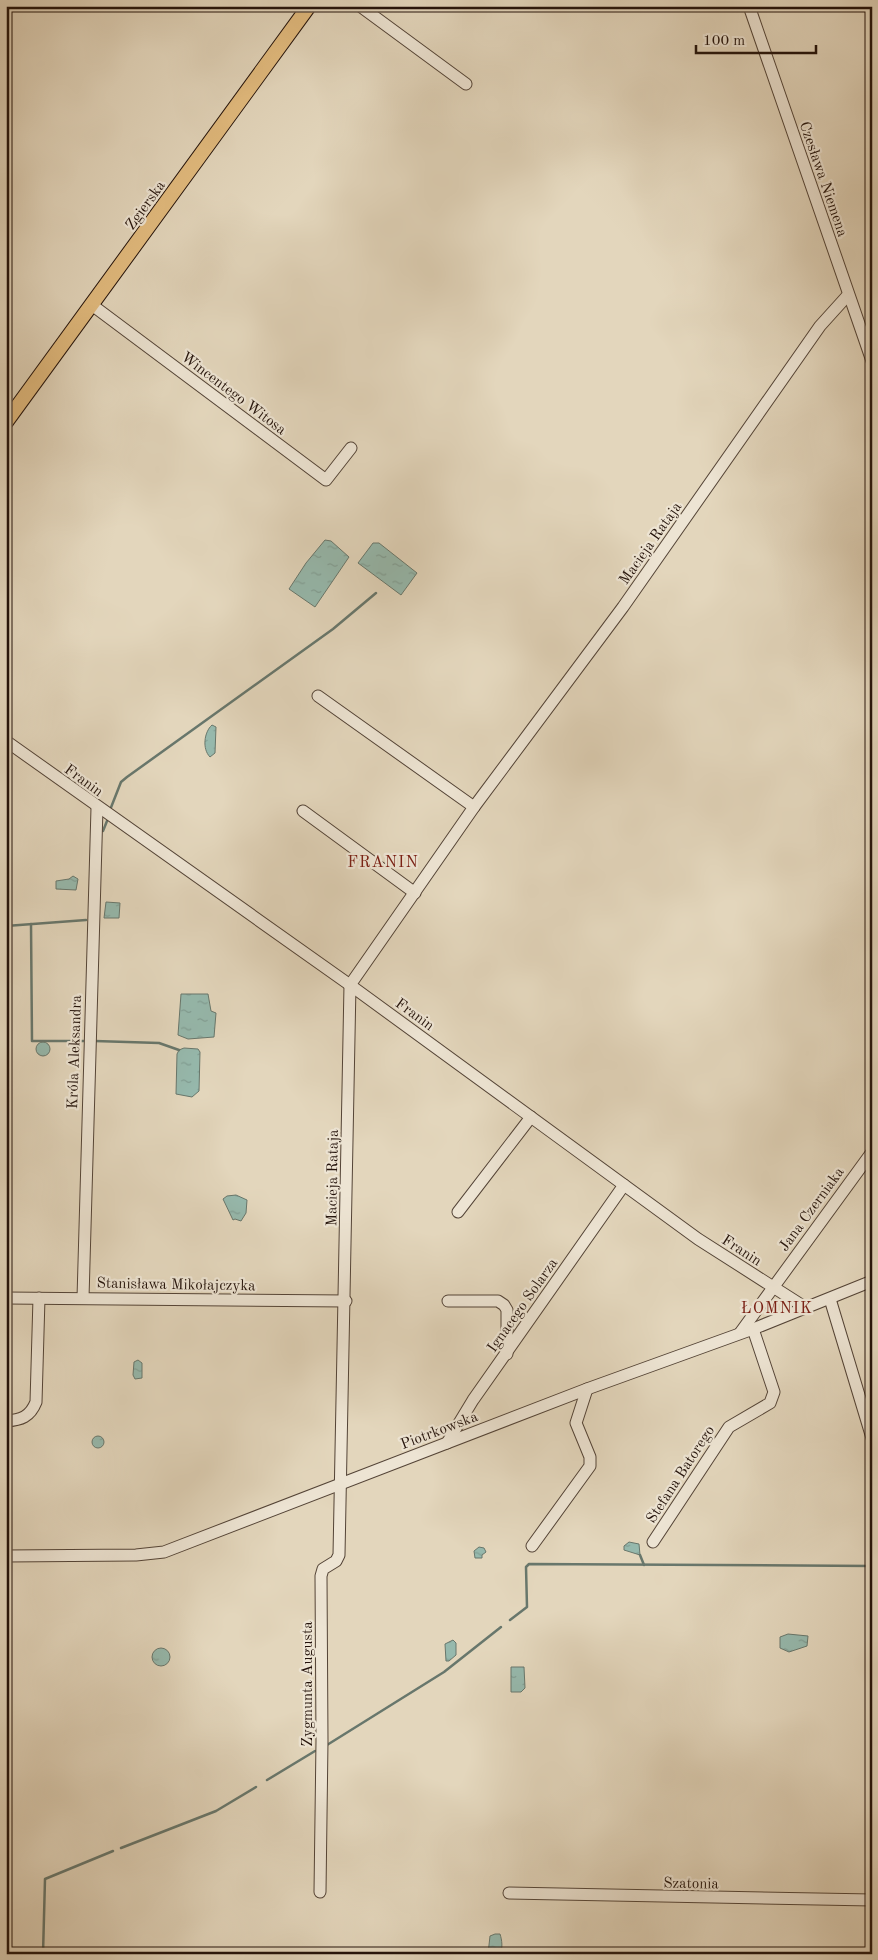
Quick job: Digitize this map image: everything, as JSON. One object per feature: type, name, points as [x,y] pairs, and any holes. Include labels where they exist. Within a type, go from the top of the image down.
[{"type":"main road","name":"Zgierska","points":[[6,422],[309,6]]},
{"type":"street","points":[[360,6],[466,84]]},
{"type":"street","name":"Czesława Niemena","points":[[749,6],[872,361]]},
{"type":"street","name":"Macieja Rataja","points":[[341,1484],[346,1301],[350,985],[474,807],[623,607],[820,326],[848,295]]},
{"type":"street","name":"Wincentego Witosa","points":[[92,305],[326,480],[351,448]]},
{"type":"street","points":[[318,696],[474,807]]},
{"type":"street","name":"Franin","points":[[6,741],[97,808],[350,985],[698,1239],[806,1308]]},
{"type":"street","name":"Króla Aleksandra","points":[[83,1298],[97,808]]},
{"type":"street","points":[[303,811],[414,893]]},
{"type":"street","points":[[458,1212],[531,1117]]},
{"type":"street","name":"Jana Czerniaka","points":[[740,1333],[872,1152]]},
{"type":"street","name":"Ignacego Solarza","points":[[447,1443],[473,1400],[624,1185]]},
{"type":"street","name":"Piotrkowska","points":[[6,1556],[156,1554],[587,1389],[753,1329],[872,1281]]},
{"type":"street","name":"Stanisława Mikołajczyka","points":[[6,1298],[346,1301]]},
{"type":"street","points":[[6,1421],[23,1419],[32,1412],[36,1402],[39,1298]]},
{"type":"street","points":[[830,1298],[872,1438]]},
{"type":"street","points":[[448,1301],[498,1301],[504,1305],[507,1310],[507,1354]]},
{"type":"street","name":"Stefana Batorego","points":[[653,1542],[729,1427],[770,1403],[774,1397],[753,1329]]},
{"type":"street","points":[[532,1546],[590,1466],[590,1457],[576,1423],[587,1389]]},
{"type":"street","name":"Zygmunta Augusta","points":[[320,1892],[322,1741],[321,1576],[323,1569],[336,1561],[339,1556],[341,1484]]},
{"type":"street","name":"Szatonia","points":[[509,1894],[872,1900]]},
{"type":"water","points":[[325,540],[331,541],[349,557],[315,607],[289,589],[306,563]]},
{"type":"water","points":[[373,543],[379,543],[417,573],[401,595],[358,563]]},
{"type":"water","points":[[212,725],[216,727],[215,753],[210,757],[207,754],[205,741],[207,732]]},
{"type":"water","points":[[73,876],[78,879],[76,890],[56,889],[56,881],[69,879]]},
{"type":"water","points":[[106,902],[120,903],[119,918],[104,918]]},
{"type":"water","points":[[181,994],[208,994],[211,1011],[216,1013],[214,1037],[188,1039],[178,1035]]},
{"type":"water","points":[[43,1042],[48,1044],[50,1049],[48,1054],[43,1056],[38,1054],[36,1049],[38,1044]]},
{"type":"water","points":[[184,1048],[198,1049],[200,1052],[199,1091],[192,1097],[176,1094],[177,1054],[179,1050]]},
{"type":"water","points":[[236,1195],[247,1200],[246,1213],[241,1221],[233,1220],[223,1199],[227,1196]]},
{"type":"water","points":[[138,1360],[142,1363],[142,1378],[135,1379],[133,1375],[134,1362]]},
{"type":"water","points":[[98,1436],[104,1442],[98,1448],[92,1442]]},
{"type":"water","points":[[629,1542],[639,1544],[640,1555],[624,1550],[624,1546]]},
{"type":"water","points":[[479,1547],[484,1548],[486,1552],[482,1555],[482,1558],[475,1558],[474,1551]]},
{"type":"water","points":[[788,1634],[808,1636],[807,1646],[789,1652],[780,1648],[780,1637]]},
{"type":"water","points":[[453,1640],[456,1643],[456,1655],[449,1661],[446,1661],[445,1644]]},
{"type":"water","points":[[157,1648],[165,1648],[170,1653],[168,1664],[157,1666],[152,1661],[152,1653]]},
{"type":"water","points":[[511,1667],[524,1667],[525,1688],[521,1692],[511,1692]]},
{"type":"water","points":[[500,1934],[501,1952],[500,1954],[488,1954],[490,1936]]},
{"type":"waterway","points":[[110,810],[121,782],[127,777],[333,629],[376,593]]},
{"type":"waterway","points":[[103,831],[107,821]]},
{"type":"waterway","points":[[6,926],[86,920]]},
{"type":"waterway","points":[[31,924],[32,1041],[85,1041]]},
{"type":"waterway","points":[[95,1041],[159,1043],[179,1050]]},
{"type":"waterway","points":[[640,1555],[644,1565]]},
{"type":"waterway","points":[[510,1620],[527,1607],[526,1567],[529,1564],[872,1566]]},
{"type":"waterway","points":[[327,1745],[444,1672],[501,1627]]},
{"type":"waterway","points":[[267,1780],[315,1751]]},
{"type":"waterway","points":[[121,1848],[216,1811],[256,1787]]},
{"type":"waterway","points":[[43,1954],[45,1879],[113,1851]]},
{"type":"district","name":"FRANIN","points":[[383,861]]},
{"type":"district","name":"ŁOMNIK","points":[[777,1307]]}]
